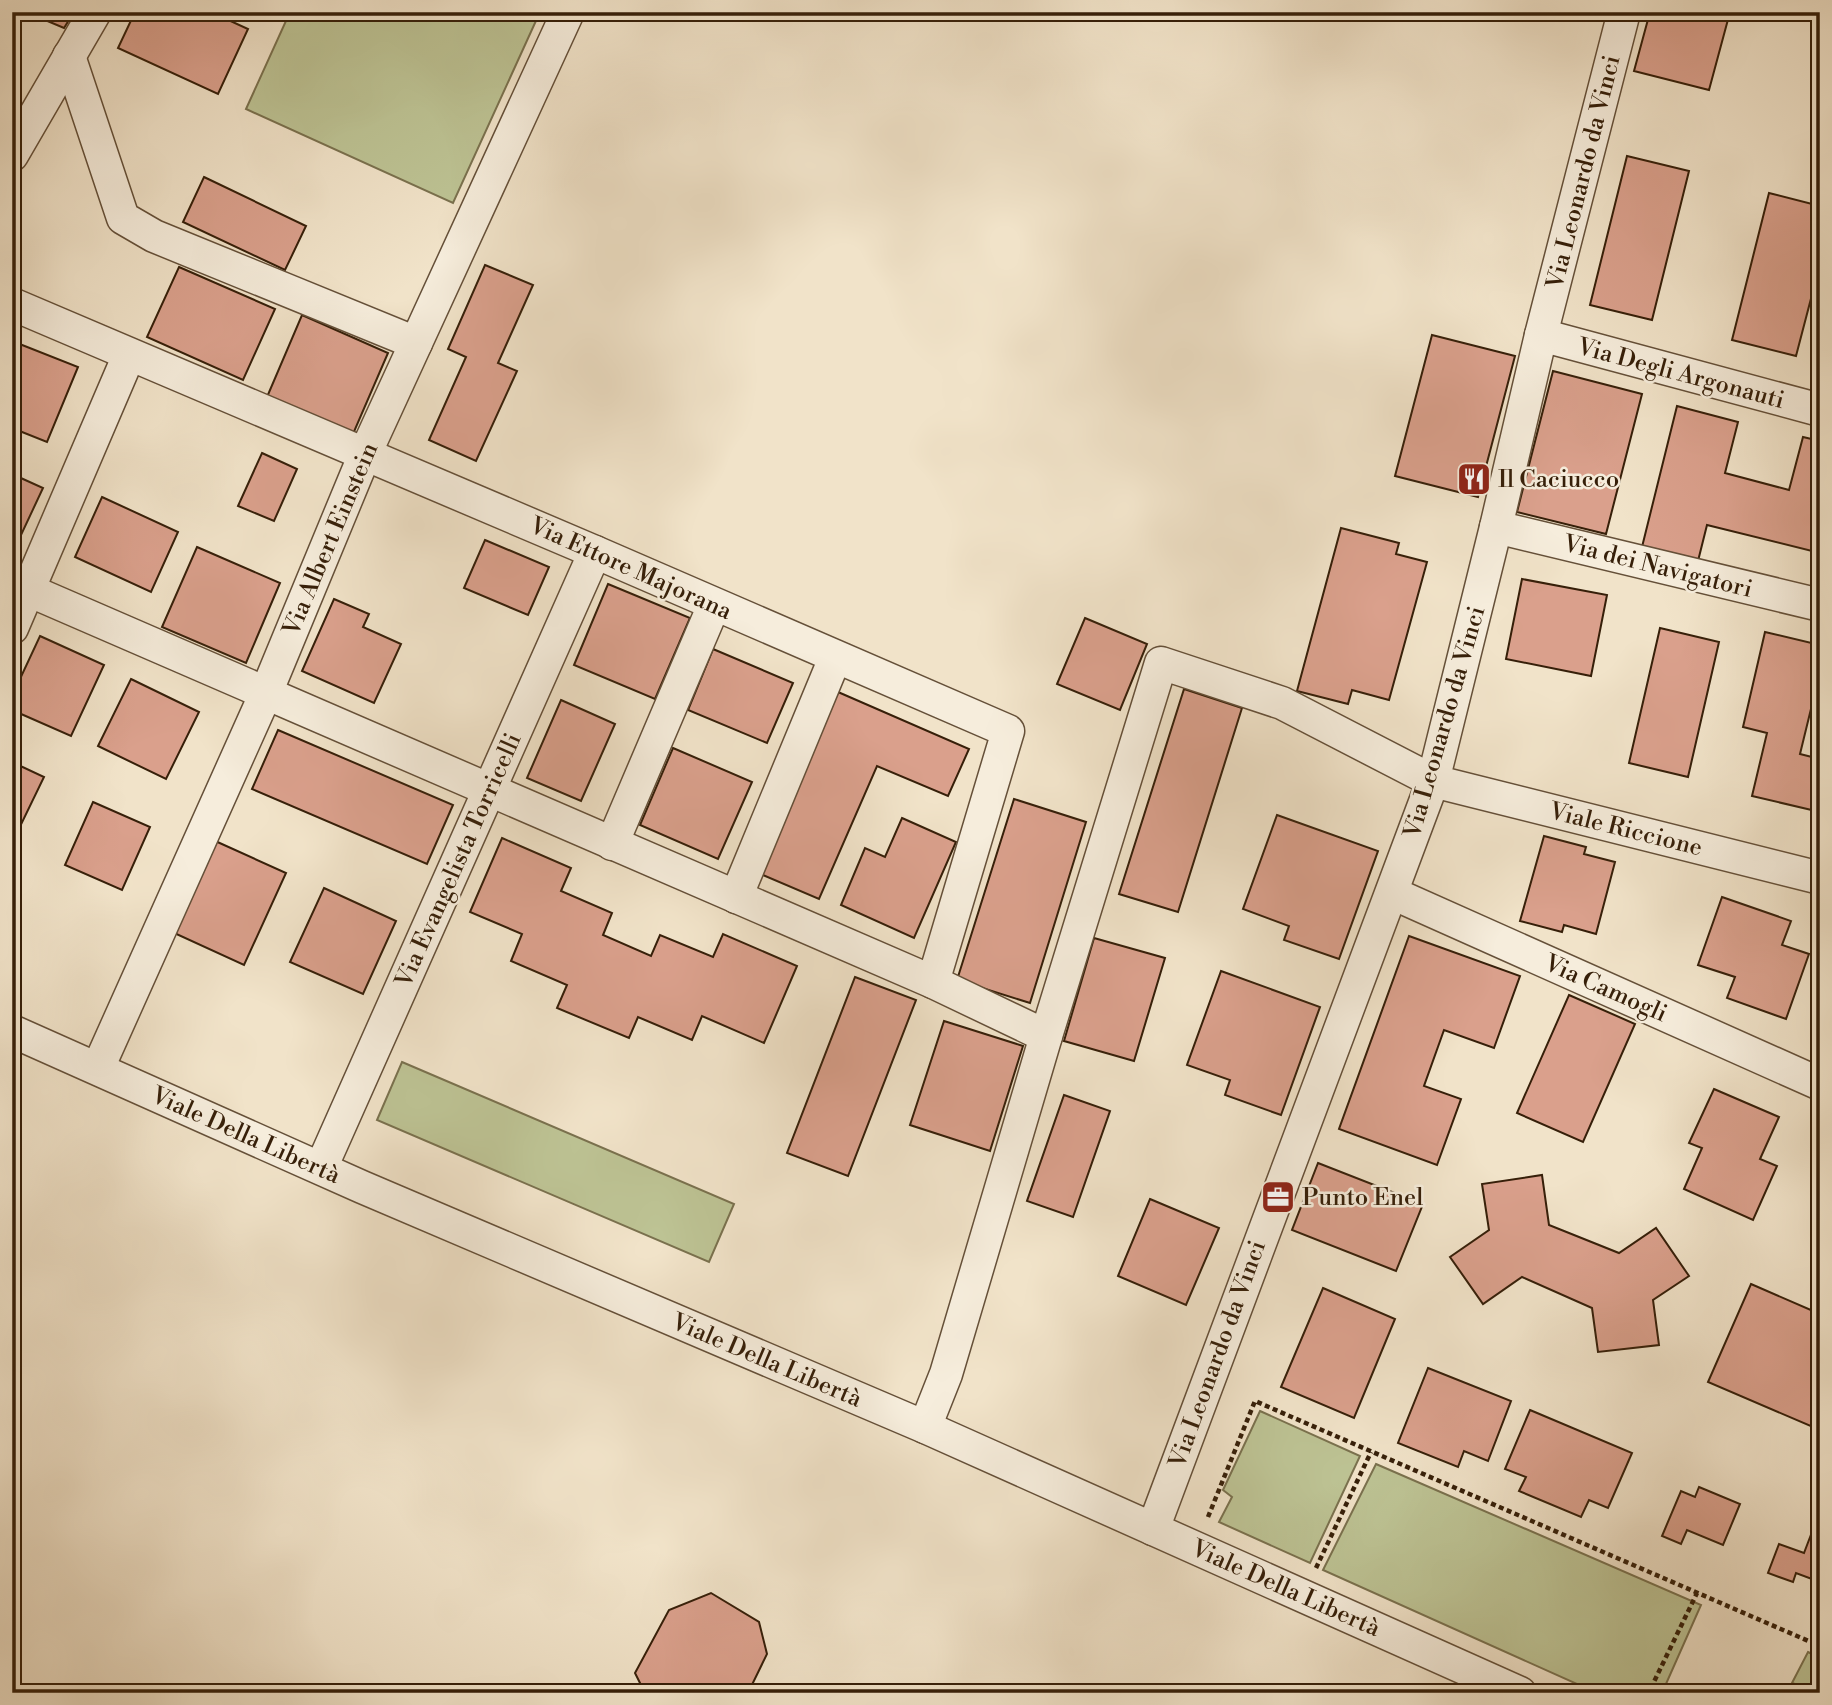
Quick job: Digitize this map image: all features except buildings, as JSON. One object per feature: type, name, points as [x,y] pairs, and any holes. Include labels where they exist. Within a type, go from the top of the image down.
[{"type":"street","points":[[12,155],[95,12]]},
{"type":"street","name":"Via Albert Einstein","points":[[98,1068],[265,693],[365,454],[568,12]]},
{"type":"street","name":"Via Leonardo da Vinci","points":[[1153,1529],[1298,1134],[1433,781],[1541,335],[1624,12]]},
{"type":"street","points":[[69,56],[123,218],[154,236],[416,344]]},
{"type":"street","name":"Via Ettore Majorana","points":[[12,304],[1008,731],[933,982]]},
{"type":"street","name":"Via Degli Argonauti","points":[[1541,335],[1820,410]]},
{"type":"street","points":[[12,628],[21,586],[129,355]]},
{"type":"street","name":"Via dei Navigatori","points":[[1496,527],[1820,605]]},
{"type":"street","name":"Via Evangelista Torricelli","points":[[321,1168],[595,552]]},
{"type":"street","points":[[21,586],[933,982],[1046,1036],[946,1374],[925,1427]]},
{"type":"street","points":[[612,844],[714,605]]},
{"type":"street","points":[[736,897],[835,658]]},
{"type":"street","name":"Viale Riccione","points":[[1046,1036],[1161,663],[1282,703],[1433,781],[1820,878]]},
{"type":"street","name":"Via Camogli","points":[[1392,892],[1820,1084]]},
{"type":"street","name":"Viale Della Libertà","points":[[12,1031],[321,1168],[925,1427],[1520,1693]]},
{"type":"path","points":[[1208,1517],[1255,1401],[1820,1646]]},
{"type":"path","points":[[1303,1596],[1371,1452]]},
{"type":"path","points":[[1656,1693],[1650,1690],[1697,1593]]},
{"type":"green space","points":[[290,12],[540,12],[453,203],[246,109]]},
{"type":"green space","points":[[402,1062],[734,1204],[709,1262],[377,1120]]},
{"type":"green space","points":[[1260,1411],[1360,1456],[1310,1563],[1219,1522],[1232,1497],[1223,1490]]},
{"type":"green space","points":[[1376,1464],[1701,1605],[1662,1693],[1597,1693],[1323,1570]]},
{"type":"green space","points":[[1808,1652],[1820,1658],[1820,1693],[1792,1683]]},
{"type":"place","name":"Il Caciucco","points":[[1474,479]]},
{"type":"place","name":"Punto Enel","points":[[1278,1197]]}]
